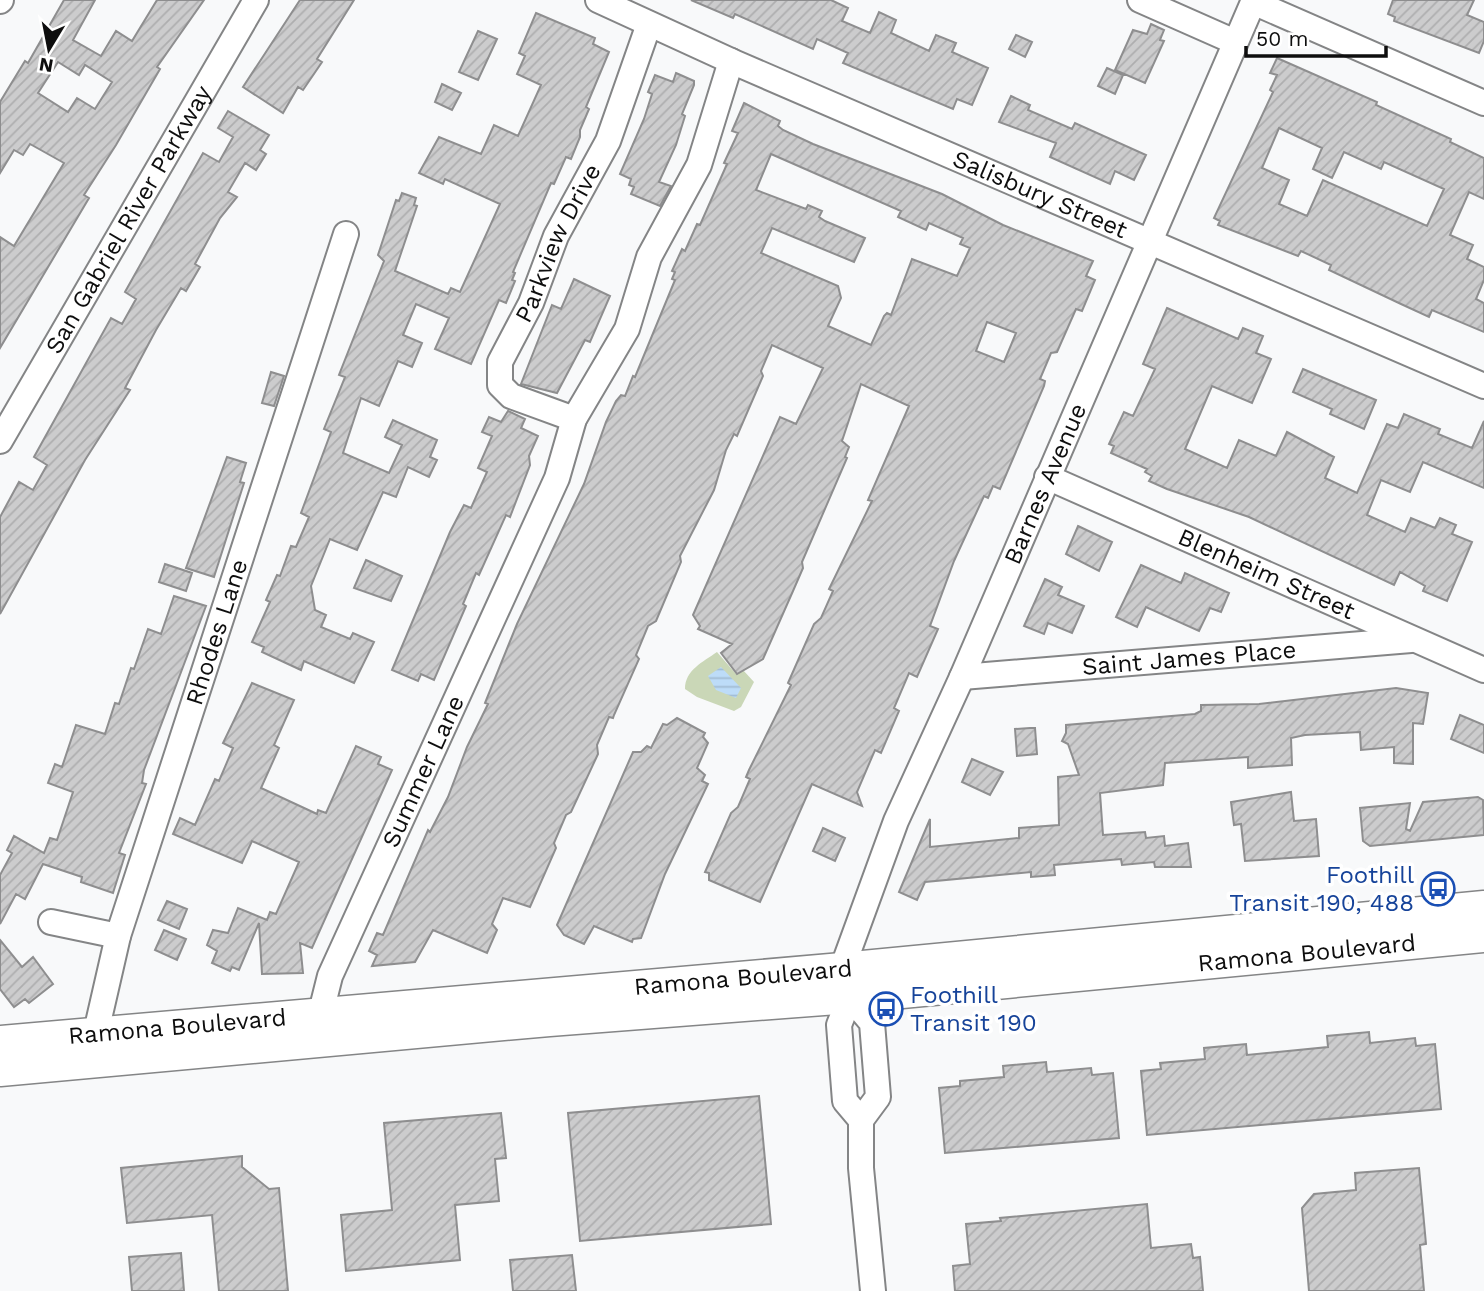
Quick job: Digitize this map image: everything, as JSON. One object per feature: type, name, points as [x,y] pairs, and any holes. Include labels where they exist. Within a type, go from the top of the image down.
[{"type":"main road","name":"Ramona Boulevard","points":[[0,1070],[549,1020],[1484,907]]},
{"type":"main road","name":"Ramona Boulevard","points":[[0,1042],[321,1012],[846,983],[1484,936]]},
{"type":"street","name":"San Gabriel River Parkway","points":[[0,441],[256,0]]},
{"type":"street","name":"Salisbury Street","points":[[598,0],[731,61],[1484,386]]},
{"type":"street","points":[[1140,0],[1235,41]]},
{"type":"street","points":[[1254,1],[1484,103]]},
{"type":"street","name":"Barnes Avenue","points":[[860,1120],[845,1101],[838,1025],[846,983],[896,821],[962,677],[1254,1]]},
{"type":"street","name":"Parkview Drive","points":[[574,419],[511,396],[500,385],[500,362],[531,303],[556,236],[608,141],[649,24]]},
{"type":"street","points":[[574,419],[627,329],[649,257],[699,165],[731,61]]},
{"type":"street","name":"Rhodes Lane","points":[[96,1032],[118,936],[346,234]]},
{"type":"street","name":"Summer Lane","points":[[321,1012],[330,975],[556,478],[574,419]]},
{"type":"street","name":"Blenheim Street","points":[[1047,477],[1484,670]]},
{"type":"street","name":"Saint James Place","points":[[962,677],[1415,639]]},
{"type":"street","points":[[51,922],[118,936]]},
{"type":"street","points":[[846,983],[872,1023],[878,1097],[860,1120],[861,1168],[873,1291]]},
{"type":"green space","points":[[717,652],[736,674],[743,670],[754,682],[741,707],[734,711],[697,697],[685,689],[691,672]]},
{"type":"water","points":[[721,667],[741,688],[736,698],[716,690],[708,676]]},
{"type":"building","points":[[64,0],[95,0],[73,40],[101,56],[116,31],[132,41],[157,0],[204,0],[157,67],[160,69],[84,195],[89,198],[0,348],[0,237],[14,246],[64,163],[30,144],[23,155],[14,150],[0,173],[0,102],[25,61],[28,63]],"holes":[[[58,62],[79,75],[85,65],[112,82],[95,109],[77,98],[68,112],[38,93]]]},
{"type":"building","points":[[300,0],[354,0],[317,59],[322,62],[303,90],[298,87],[283,113],[243,87]]},
{"type":"building","points":[[691,0],[831,0],[848,8],[842,21],[870,33],[879,12],[896,20],[891,33],[929,51],[936,35],[956,43],[952,52],[988,68],[972,105],[957,99],[953,109],[843,63],[848,53],[817,39],[813,49],[735,14],[733,18]]},
{"type":"building","points":[[1393,0],[1474,0],[1467,15],[1484,22],[1484,41],[1479,53],[1394,21],[1395,17],[1388,14]]},
{"type":"building","points":[[536,13],[595,38],[593,44],[609,52],[586,107],[589,109],[580,130],[580,137],[571,159],[566,157],[554,184],[551,183],[513,272],[515,273],[512,280],[515,281],[506,303],[499,300],[471,364],[435,349],[449,318],[416,304],[403,335],[422,343],[412,367],[398,361],[379,406],[361,398],[343,453],[389,473],[402,445],[385,437],[393,420],[437,440],[430,457],[437,460],[429,477],[408,467],[396,497],[383,492],[357,550],[330,539],[311,586],[315,610],[326,615],[321,627],[350,639],[353,633],[374,642],[354,683],[304,661],[301,670],[262,652],[264,647],[252,642],[270,602],[266,600],[277,575],[280,576],[291,546],[296,547],[309,517],[301,513],[331,432],[324,429],[345,377],[339,375],[384,261],[378,255],[396,200],[399,201],[402,193],[416,198],[414,205],[417,206],[395,271],[448,294],[451,288],[460,292],[500,204],[445,179],[443,184],[419,173],[439,137],[481,154],[494,125],[518,136],[541,85],[517,74],[525,56],[519,53]]},
{"type":"building","points":[[1151,24],[1164,30],[1160,40],[1164,41],[1145,83],[1115,70],[1133,30],[1147,34]]},
{"type":"building","points":[[478,31],[497,39],[478,80],[459,72]]},
{"type":"building","points":[[1016,35],[1032,42],[1025,57],[1009,49]]},
{"type":"building","points":[[1277,58],[1377,102],[1376,105],[1451,139],[1450,142],[1484,158],[1484,199],[1469,192],[1450,235],[1473,245],[1467,259],[1484,267],[1484,280],[1476,299],[1484,303],[1484,332],[1432,310],[1429,317],[1329,270],[1331,265],[1301,251],[1298,256],[1218,225],[1220,221],[1214,218],[1273,92],[1270,90],[1277,75],[1270,73]],"holes":[[[1279,128],[1322,148],[1313,169],[1332,178],[1344,152],[1381,169],[1384,162],[1444,189],[1427,226],[1323,180],[1307,216],[1279,204],[1289,180],[1262,168]]]},
{"type":"building","points":[[1107,68],[1123,75],[1115,94],[1098,86]]},
{"type":"building","points":[[676,73],[694,81],[694,85],[682,114],[685,116],[676,145],[659,182],[671,186],[660,206],[631,194],[634,187],[629,185],[631,179],[620,174],[644,119],[652,94],[648,92],[655,75],[673,82]]},
{"type":"building","points":[[442,84],[461,93],[452,110],[435,102]]},
{"type":"building","points":[[1011,96],[1030,105],[1028,110],[1072,129],[1075,123],[1146,155],[1134,180],[1115,171],[1110,184],[1050,157],[1056,143],[999,122]]},
{"type":"building","points":[[744,103],[780,121],[778,126],[783,130],[813,144],[942,194],[1003,225],[1093,261],[1086,276],[1095,280],[1082,311],[1076,309],[1057,352],[1051,353],[1040,379],[1045,381],[1044,386],[1000,489],[993,486],[988,498],[984,496],[954,561],[930,626],[938,629],[917,677],[909,673],[894,708],[899,711],[881,753],[875,750],[857,792],[862,806],[812,784],[760,902],[709,880],[709,873],[705,872],[731,813],[738,807],[750,779],[746,777],[791,685],[788,683],[814,624],[821,618],[833,591],[829,589],[872,501],[868,500],[909,406],[861,384],[842,441],[849,447],[845,457],[847,458],[802,562],[803,568],[763,659],[737,674],[721,653],[732,644],[698,629],[700,626],[693,615],[780,417],[796,424],[823,368],[772,345],[761,371],[763,376],[737,436],[734,434],[726,450],[714,490],[680,556],[681,562],[656,621],[648,626],[636,655],[639,659],[613,718],[609,717],[597,745],[598,754],[571,812],[566,815],[554,843],[556,848],[530,907],[503,898],[492,924],[497,930],[487,953],[433,930],[415,962],[372,966],[377,955],[369,951],[377,933],[383,935],[428,830],[430,832],[448,797],[467,747],[488,704],[485,703],[517,624],[584,484],[606,422],[616,401],[621,395],[625,396],[633,376],[635,377],[675,280],[672,279],[675,272],[672,271],[697,224],[700,225],[727,164],[724,163],[738,133],[732,131]],"holes":[[[771,154],[901,211],[898,217],[926,230],[929,223],[963,238],[960,244],[970,248],[957,276],[912,259],[891,315],[887,313],[884,316],[871,345],[828,326],[841,298],[838,286],[761,253],[772,228],[854,262],[865,238],[825,221],[819,217],[822,211],[808,205],[806,209],[756,190]],[[987,322],[1016,333],[1004,362],[976,351]]]},
{"type":"building","points":[[228,111],[269,135],[260,150],[266,154],[256,170],[245,163],[228,192],[237,197],[220,218],[195,264],[200,267],[186,291],[181,288],[156,330],[125,388],[130,390],[85,460],[0,614],[0,517],[19,482],[33,490],[47,465],[34,457],[111,318],[122,324],[136,299],[125,292],[203,153],[219,162],[233,137],[218,128]]},
{"type":"building","points":[[574,279],[610,296],[590,342],[585,340],[557,393],[521,384],[552,305],[561,309]]},
{"type":"building","points":[[1167,308],[1238,339],[1243,328],[1263,336],[1256,353],[1271,359],[1252,403],[1212,386],[1185,449],[1227,468],[1239,440],[1276,456],[1287,432],[1334,457],[1325,478],[1357,493],[1387,424],[1398,428],[1404,414],[1440,429],[1438,434],[1472,448],[1484,421],[1484,488],[1423,462],[1410,492],[1381,480],[1367,515],[1405,532],[1411,518],[1435,528],[1440,518],[1456,525],[1452,534],[1472,542],[1447,601],[1423,591],[1425,586],[1400,572],[1394,585],[1249,517],[1167,489],[1149,481],[1152,476],[1145,472],[1147,469],[1111,453],[1114,446],[1109,444],[1124,412],[1133,416],[1155,369],[1143,364]]},
{"type":"building","points":[[1303,369],[1376,400],[1364,429],[1330,414],[1332,409],[1293,392]]},
{"type":"building","points":[[271,372],[284,376],[274,406],[262,403]]},
{"type":"building","points":[[508,411],[525,419],[521,428],[538,436],[529,456],[530,465],[510,517],[506,515],[479,575],[476,573],[463,604],[466,606],[434,680],[421,674],[418,681],[392,670],[450,532],[464,505],[471,508],[487,472],[478,468],[492,436],[482,432],[489,417],[501,422]]},
{"type":"building","points":[[227,457],[246,463],[240,482],[244,483],[214,577],[186,568]]},
{"type":"building","points":[[1078,526],[1112,542],[1099,571],[1066,554]]},
{"type":"building","points":[[366,560],[402,576],[391,601],[354,588]]},
{"type":"building","points":[[165,564],[192,573],[186,591],[159,582]]},
{"type":"building","points":[[1141,565],[1181,583],[1185,573],[1229,593],[1221,612],[1210,608],[1199,631],[1146,607],[1137,627],[1116,617]]},
{"type":"building","points":[[1045,579],[1062,587],[1058,595],[1084,606],[1072,633],[1048,623],[1044,634],[1024,626]]},
{"type":"building","points":[[174,596],[206,606],[144,770],[142,783],[146,784],[119,853],[125,855],[113,893],[81,882],[82,877],[43,864],[25,899],[16,894],[0,924],[0,875],[12,853],[7,850],[14,836],[44,853],[50,838],[57,840],[73,792],[48,783],[55,764],[62,767],[76,725],[105,734],[115,703],[119,704],[148,629],[161,634]]},
{"type":"building","points":[[252,683],[294,700],[274,745],[279,748],[261,788],[317,814],[318,810],[326,813],[356,746],[381,757],[378,764],[392,770],[312,948],[300,943],[303,973],[262,974],[259,923],[239,970],[232,967],[230,971],[212,963],[217,951],[207,945],[213,930],[228,933],[238,908],[267,920],[270,912],[276,914],[299,862],[252,841],[242,863],[173,834],[180,818],[195,825],[215,779],[219,781],[233,748],[223,743]]},
{"type":"building","points":[[1396,688],[1428,693],[1423,724],[1413,723],[1413,764],[1394,763],[1394,747],[1361,750],[1360,732],[1305,735],[1291,738],[1292,765],[1248,768],[1248,757],[1165,763],[1163,785],[1100,793],[1103,835],[1145,832],[1146,838],[1164,836],[1165,846],[1188,843],[1191,867],[1155,867],[1154,862],[1122,865],[1121,859],[1054,865],[1055,875],[1031,877],[1031,872],[925,882],[917,900],[899,892],[930,819],[930,847],[1019,838],[1019,828],[1059,825],[1058,777],[1079,775],[1068,744],[1062,741],[1066,725],[1195,714],[1201,711],[1201,705],[1259,704]]},
{"type":"building","points":[[1460,715],[1484,725],[1484,753],[1451,739]]},
{"type":"building","points":[[677,718],[705,733],[703,737],[708,743],[697,768],[705,775],[702,781],[708,784],[665,874],[641,938],[633,939],[632,942],[594,926],[584,944],[564,935],[557,925],[633,752],[641,752],[647,746],[651,748],[663,724],[667,725]]},
{"type":"building","points":[[1035,728],[1037,754],[1017,756],[1015,729]]},
{"type":"building","points":[[972,759],[1003,772],[990,795],[962,782]]},
{"type":"building","points":[[1291,792],[1294,821],[1316,819],[1319,856],[1245,861],[1241,824],[1234,825],[1231,802]]},
{"type":"building","points":[[1478,797],[1483,800],[1484,835],[1370,846],[1363,841],[1360,808],[1410,803],[1406,829],[1410,831],[1423,802]]},
{"type":"building","points":[[823,828],[845,838],[835,861],[813,851]]},
{"type":"building","points":[[167,901],[187,909],[179,929],[158,920]]},
{"type":"building","points":[[164,930],[186,939],[177,960],[155,950]]},
{"type":"building","points":[[0,940],[22,967],[33,957],[53,984],[29,1003],[25,999],[14,1007],[0,989]]},
{"type":"building","points":[[1369,1032],[1370,1043],[1415,1038],[1416,1046],[1435,1044],[1441,1109],[1147,1135],[1141,1071],[1161,1069],[1160,1063],[1205,1059],[1204,1048],[1246,1044],[1247,1055],[1328,1047],[1327,1036]]},
{"type":"building","points":[[1046,1062],[1047,1072],[1091,1068],[1092,1075],[1113,1073],[1119,1138],[945,1153],[939,1088],[960,1086],[960,1081],[1004,1077],[1003,1066]]},
{"type":"building","points":[[759,1096],[771,1224],[580,1241],[568,1113]]},
{"type":"building","points":[[501,1113],[506,1158],[495,1159],[499,1201],[455,1205],[460,1260],[346,1271],[341,1215],[392,1210],[384,1123]]},
{"type":"building","points":[[242,1156],[242,1167],[269,1189],[279,1188],[288,1291],[219,1291],[212,1215],[127,1223],[121,1168]]},
{"type":"building","points":[[1419,1168],[1426,1244],[1420,1245],[1424,1291],[1309,1291],[1302,1208],[1314,1194],[1356,1190],[1355,1173]]},
{"type":"building","points":[[1147,1204],[1151,1248],[1191,1244],[1193,1258],[1200,1257],[1203,1291],[955,1291],[953,1266],[970,1264],[966,1224],[1001,1221],[1000,1218]]},
{"type":"building","points":[[181,1253],[184,1291],[132,1291],[129,1257]]},
{"type":"building","points":[[572,1255],[576,1291],[513,1291],[510,1260]]},
{"type":"place","name":"Foothill Transit 190, 488","points":[[1438,889]]},
{"type":"place","name":"Foothill Transit 190","points":[[886,1009]]}]
